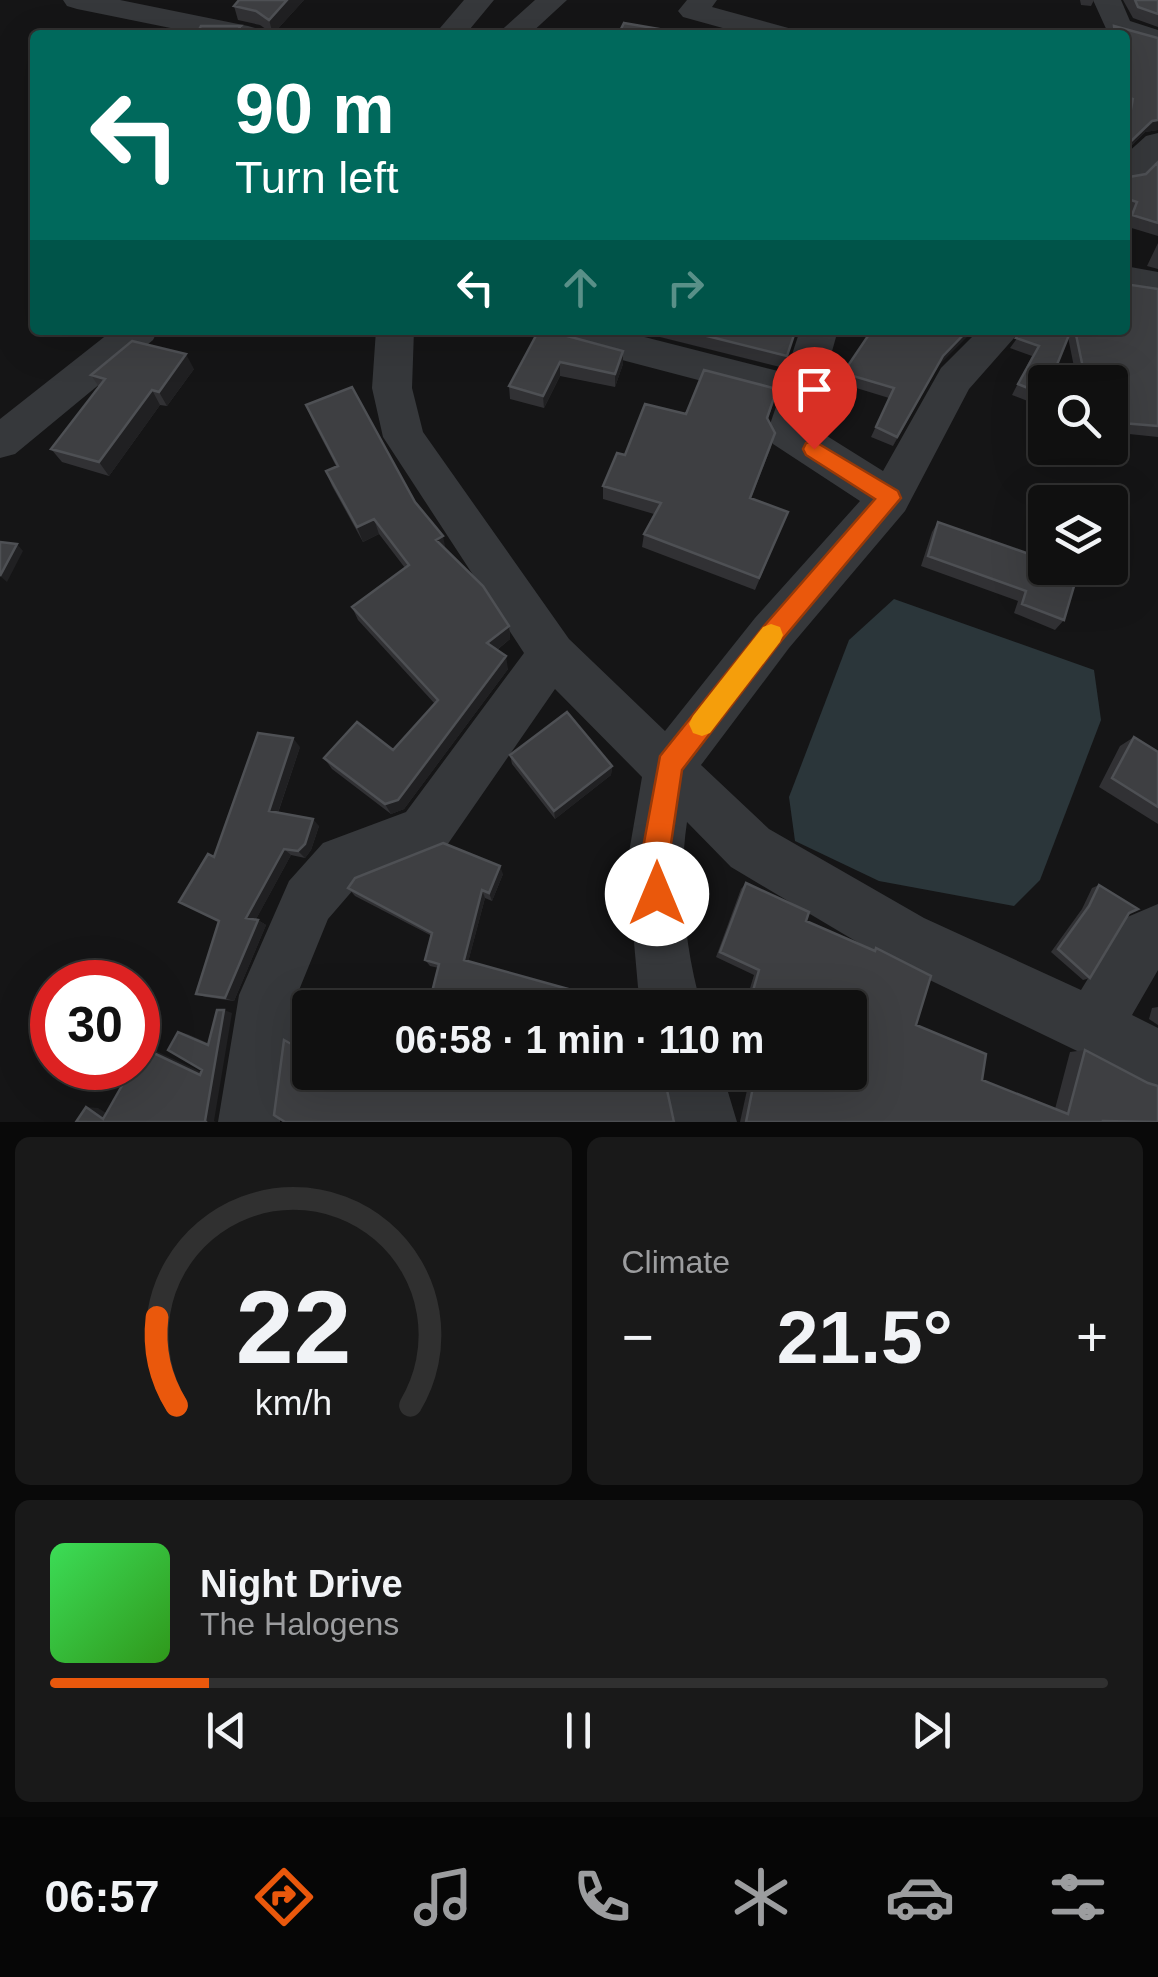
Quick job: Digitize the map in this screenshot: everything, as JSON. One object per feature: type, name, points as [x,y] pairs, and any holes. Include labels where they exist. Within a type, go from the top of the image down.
[{"type":"street","points":[[77,0],[224,30]]},
{"type":"street","points":[[453,30],[480,0]]},
{"type":"street","points":[[517,30],[553,0]]},
{"type":"street","points":[[702,0],[693,11],[763,30]]},
{"type":"street","points":[[1108,0],[1118,27],[1128,30]]},
{"type":"street","points":[[1130,31],[1158,39]]},
{"type":"street","points":[[1130,169],[1158,142]]},
{"type":"street","points":[[1130,280],[1158,285]]},
{"type":"street","points":[[0,442],[133,335]]},
{"type":"street","points":[[395,335],[392,388],[404,438],[552,654],[670,765],[750,848],[904,938],[1158,1060]]},
{"type":"street","points":[[581,335],[803,392]]},
{"type":"street","points":[[818,335],[788,433],[890,498]]},
{"type":"street","points":[[668,990],[654,864],[670,765],[772,633],[890,498],[955,379],[997,335]]},
{"type":"street","points":[[249,1122],[268,995],[308,900],[342,862],[424,832],[552,654]]},
{"type":"street","points":[[1093,1026],[1144,938],[1158,932]]},
{"type":"street","points":[[697,1090],[706,1122]]},
{"type":"shaded area","points":[[894,599],[1094,670],[1101,720],[1040,880],[1014,906],[879,881],[795,841],[789,797],[849,640]]},
{"type":"building","points":[[239,0],[287,0],[269,20],[256,11],[234,6]]},
{"type":"building","points":[[1135,0],[1158,0],[1158,14],[1138,7]]},
{"type":"building","points":[[624,23],[665,30],[620,30]]},
{"type":"building","points":[[201,26],[241,26],[237,30],[199,30]]},
{"type":"building","points":[[1130,30],[1158,38],[1158,120],[1130,142],[1133,98],[1130,103]]},
{"type":"building","points":[[1158,162],[1158,223],[1132,215],[1137,202],[1130,200],[1130,177],[1146,174]]},
{"type":"building","points":[[1130,281],[1131,285],[1158,289],[1158,426],[1128,424],[1128,365],[1082,365],[1076,335],[1130,335]]},
{"type":"building","points":[[536,335],[564,335],[623,351],[615,374],[560,362],[543,396],[509,386]]},
{"type":"building","points":[[703,335],[794,335],[787,356]]},
{"type":"building","points":[[869,335],[963,335],[943,356],[897,437],[876,427],[894,388],[843,373]]},
{"type":"building","points":[[1069,335],[1057,365],[1028,365],[1039,346],[1016,338]]},
{"type":"building","points":[[132,341],[186,354],[159,392],[152,390],[99,462],[51,449],[105,379],[91,375]]},
{"type":"building","points":[[1028,366],[1028,388],[1018,384]]},
{"type":"building","points":[[704,370],[777,389],[767,418],[775,433],[750,498],[788,512],[759,578],[644,534],[661,503],[603,486],[617,453],[625,455],[645,404],[686,414]]},
{"type":"building","points":[[352,387],[415,502],[443,536],[436,540],[483,586],[509,626],[487,643],[506,656],[398,800],[385,804],[324,758],[357,722],[393,750],[438,700],[352,607],[409,565],[374,519],[357,527],[326,471],[338,466],[306,405]]},
{"type":"building","points":[[938,522],[1028,554],[1028,585],[1074,585],[1064,620],[1022,604],[1026,591],[928,556]]},
{"type":"building","points":[[0,542],[17,544],[0,576]]},
{"type":"building","points":[[567,712],[612,766],[554,811],[510,755]]},
{"type":"building","points":[[258,733],[293,738],[269,811],[313,819],[305,844],[298,851],[284,849],[246,918],[258,920],[225,998],[196,994],[219,921],[179,902],[208,854],[214,857]]},
{"type":"building","points":[[1134,737],[1158,752],[1158,807],[1112,778]]},
{"type":"building","points":[[443,843],[500,866],[489,893],[482,890],[464,960],[568,990],[432,990],[439,964],[425,960],[432,933],[348,888],[355,878]]},
{"type":"building","points":[[746,883],[809,912],[806,921],[875,951],[876,948],[931,976],[916,1025],[986,1054],[982,1080],[1068,1114],[1085,1050],[1158,1086],[1158,1122],[746,1122],[752,1090],[867,1090],[867,990],[753,990],[759,970],[720,952]]},
{"type":"building","points":[[1099,885],[1138,909],[1129,913],[1090,978],[1058,949]]},
{"type":"building","points":[[217,1010],[224,1010],[206,1122],[76,1122],[86,1107],[103,1119],[119,1090],[160,1090],[160,1056],[200,1075],[202,1070],[168,1050],[178,1032],[208,1045]]},
{"type":"building","points":[[284,1040],[292,1044],[292,1090],[667,1090],[674,1122],[285,1122],[274,1115]]},
{"type":"slow traffic","points":[[702,724],[771,635]]},
{"type":"route","points":[[657,894],[654,864],[670,765],[772,633],[890,498],[814,449]]}]
